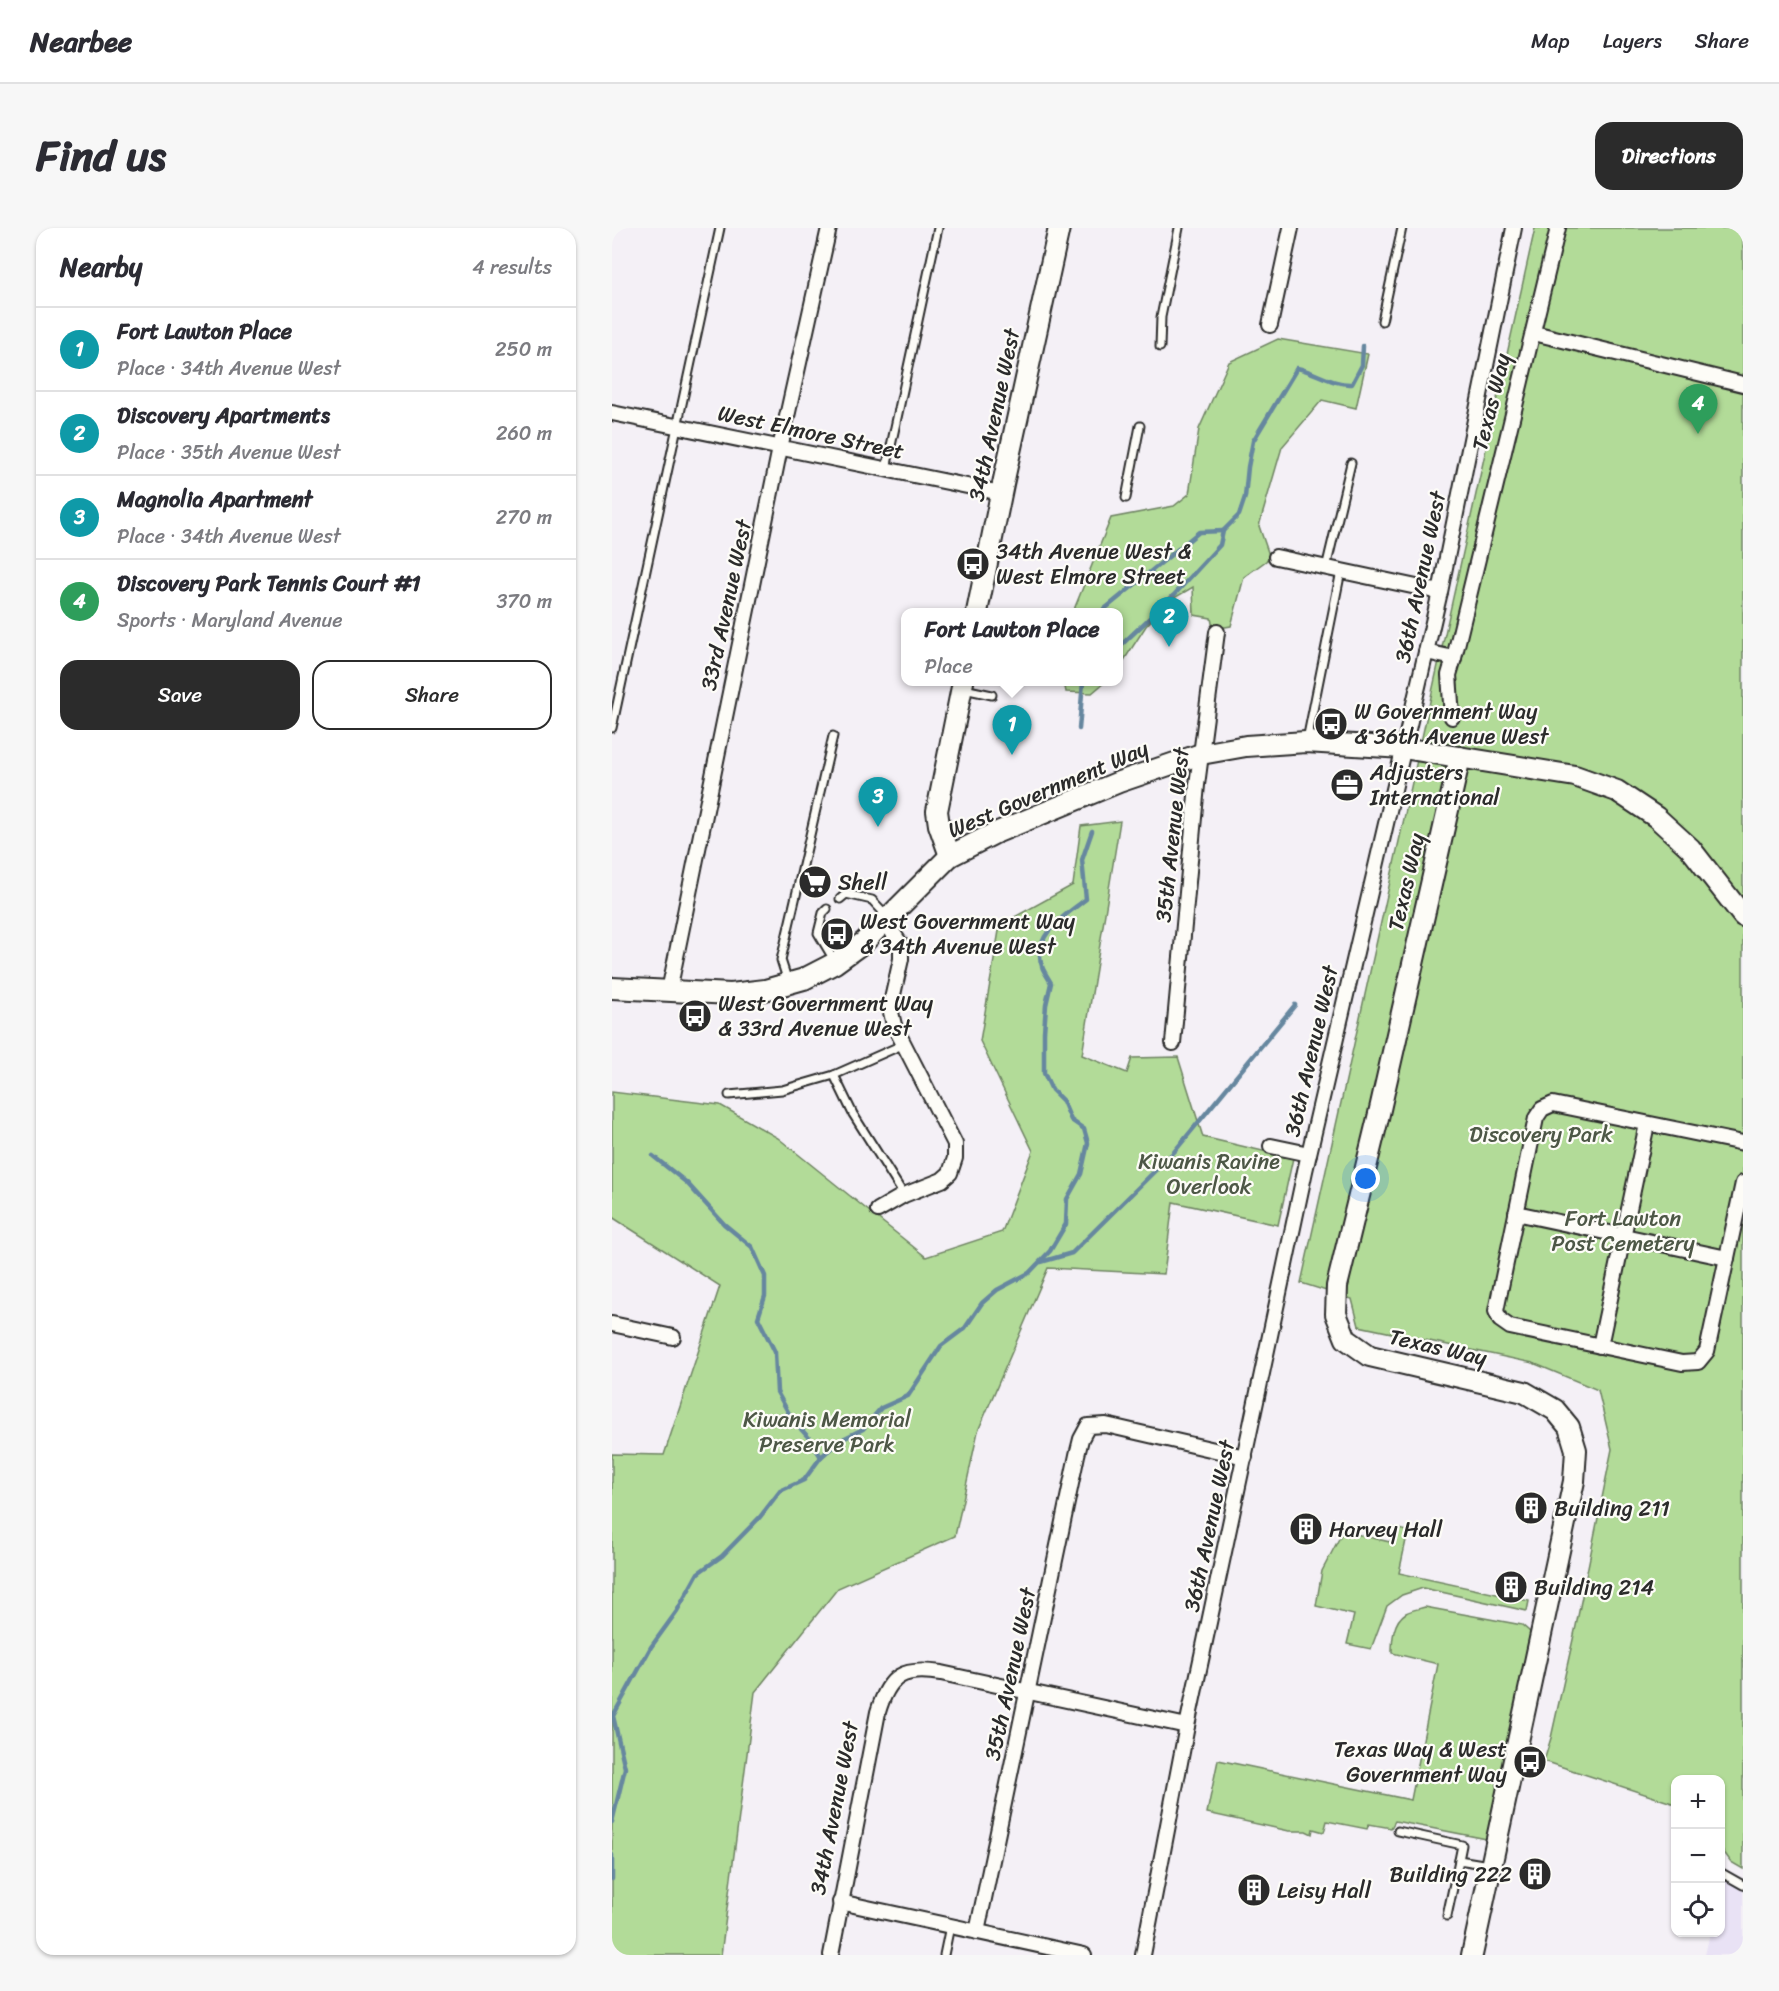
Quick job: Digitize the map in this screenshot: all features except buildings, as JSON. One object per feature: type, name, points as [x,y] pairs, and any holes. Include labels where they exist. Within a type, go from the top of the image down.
[{"type":"street","name":"33rd Avenue West","points":[[669,991],[780,448],[829,228]]},
{"type":"street","name":"34th Avenue West","points":[[978,608],[1059,228]]},
{"type":"street","points":[[1270,325],[1291,228]]},
{"type":"street","name":"36th Avenue West","points":[[1143,1955],[1187,1726],[1309,1154],[1440,592],[1514,228]]},
{"type":"street","name":"Texas Way","points":[[1452,717],[1449,675],[1558,228]]},
{"type":"street","points":[[1534,333],[1743,384]]},
{"type":"street","name":"West Elmore Street","points":[[612,413],[1001,493]]},
{"type":"street","points":[[1276,557],[1440,592]]},
{"type":"street","name":"35th Avenue West","points":[[1173,1043],[1201,754],[1217,632]]},
{"type":"street","points":[[1426,652],[1454,658]]},
{"type":"street","points":[[950,856],[939,825],[937,811],[962,686]]},
{"type":"street","name":"West Government Way","points":[[612,988],[731,994],[765,990],[789,984],[835,963],[864,942],[950,856],[993,834],[1119,782],[1201,754],[1246,746],[1306,742],[1403,748],[1575,776],[1617,791],[1656,817],[1690,848],[1743,916]]},
{"type":"street","name":"Texas Way","points":[[1460,757],[1378,1118],[1337,1286],[1336,1314],[1346,1339],[1370,1356],[1524,1392],[1555,1410],[1569,1427],[1576,1450],[1574,1481],[1472,1955]]},
{"type":"street","points":[[878,1209],[904,1194],[942,1180],[950,1173],[955,1158],[955,1144],[894,1026],[890,1008],[901,960],[901,945],[887,919]]},
{"type":"street","points":[[1743,1143],[1553,1104],[1542,1109],[1536,1118],[1496,1311],[1500,1320],[1510,1327],[1682,1363],[1698,1362],[1707,1351],[1743,1183]]},
{"type":"street","points":[[1600,1346],[1647,1124]]},
{"type":"street","points":[[1271,1146],[1309,1154]]},
{"type":"street","points":[[1516,1213],[1727,1258]]},
{"type":"street","points":[[612,1324],[673,1336]]},
{"type":"street","name":"35th Avenue West","points":[[977,1932],[1077,1455],[1088,1426],[1106,1425],[1245,1457]]},
{"type":"street","name":"34th Avenue West","points":[[831,1955],[883,1693],[898,1677],[917,1670],[1028,1692]]},
{"type":"street","points":[[1028,1692],[1187,1726]]},
{"type":"street","points":[[840,1902],[1083,1955]]},
{"type":"lane","points":[[612,728],[720,228]]},
{"type":"lane","points":[[886,469],[938,228]]},
{"type":"lane","points":[[1160,347],[1161,317],[1179,228]]},
{"type":"lane","points":[[1382,321],[1402,228]]},
{"type":"lane","points":[[1126,498],[1140,426]]},
{"type":"lane","points":[[1326,568],[1351,464]]},
{"type":"lane","points":[[1306,742],[1341,571]]},
{"type":"lane","points":[[965,686],[992,695]]},
{"type":"lane","points":[[789,984],[781,960],[833,736]]},
{"type":"lane","points":[[840,899],[846,894],[872,900],[887,919]]},
{"type":"lane","points":[[827,909],[823,913],[818,933],[835,963]]},
{"type":"lane","points":[[729,1095],[782,1090],[834,1076],[902,1045]]},
{"type":"lane","points":[[834,1076],[853,1114],[904,1194]]},
{"type":"lane","points":[[1398,1831],[1462,1845],[1447,1916]]},
{"type":"lane","points":[[1459,1860],[1492,1866]]},
{"type":"lane","points":[[1725,1875],[1743,1886]]},
{"type":"lane","points":[[944,1955],[950,1926]]},
{"type":"shaded area","points":[[1725,1874],[1743,1885],[1743,1955],[1705,1955],[1709,1937],[1725,1937]]},
{"type":"green space","name":"Discovery Park","points":[[1535,228],[1743,228],[1743,1869],[1731,1862],[1725,1854],[1725,1775],[1671,1775],[1671,1803],[1544,1761],[1576,1626],[1612,1449],[1598,1390],[1533,1363],[1359,1326],[1352,1299],[1301,1283]]},
{"type":"green space","points":[[1278,339],[1368,354],[1356,408],[1322,400],[1282,447],[1259,526],[1270,558],[1244,577],[1231,626],[1213,629],[1211,618],[1194,615],[1193,587],[1169,601],[1146,626],[1123,662],[1123,608],[1075,608],[1111,518],[1174,506],[1189,494],[1199,429],[1229,362]]},
{"type":"green space","points":[[1065,686],[1100,686],[1092,693],[1066,692]]},
{"type":"green space","name":"Kiwanis Memorial Preserve Park","points":[[1120,821],[1082,1055],[1127,1073],[1132,1058],[1178,1057],[1203,1137],[1293,1158],[1278,1225],[1173,1202],[1164,1274],[1048,1268],[978,1431],[955,1536],[838,1588],[755,1692],[721,1955],[620,1955],[612,1946],[612,1454],[664,1455],[720,1286],[612,1217],[612,1092],[720,1105],[778,1138],[926,1257],[1002,1232],[1033,1151],[980,1041],[1000,925],[1073,885],[1081,826]]},
{"type":"green space","points":[[1394,1528],[1408,1531],[1399,1573],[1529,1601],[1527,1611],[1423,1588],[1402,1595],[1387,1606],[1371,1649],[1347,1644],[1354,1615],[1316,1606],[1322,1571],[1343,1531],[1390,1542]]},
{"type":"green space","points":[[1425,1607],[1522,1625],[1530,1632],[1534,1643],[1492,1840],[1395,1821],[1391,1828],[1369,1824],[1367,1829],[1327,1821],[1324,1832],[1313,1829],[1312,1834],[1207,1813],[1218,1760],[1411,1800],[1438,1664],[1392,1653],[1392,1642],[1394,1631],[1402,1616]]},
{"type":"waterway","points":[[1123,643],[1173,596],[1220,545],[1223,531],[1239,515],[1245,497],[1253,441],[1297,368],[1331,380],[1352,384],[1362,365],[1363,346]]},
{"type":"waterway","points":[[1106,608],[1199,532],[1223,531]]},
{"type":"waterway","points":[[1079,729],[1083,686]]},
{"type":"waterway","points":[[612,1822],[625,1768],[613,1716],[651,1647],[677,1611],[698,1573],[722,1556],[760,1517],[780,1491],[804,1480],[821,1457],[839,1441],[863,1429],[881,1408],[908,1396],[941,1346],[965,1328],[982,1303],[997,1290],[1029,1273],[1050,1251],[1066,1224],[1067,1199],[1081,1174],[1088,1143],[1084,1129],[1071,1120],[1063,1101],[1052,1090],[1044,1073],[1046,1005],[1051,983],[1043,968],[1040,955],[1041,945],[1052,927],[1086,899],[1082,860],[1092,831]]},
{"type":"waterway","points":[[1041,1262],[1072,1253],[1174,1152],[1295,1005]]},
{"type":"waterway","points":[[653,1156],[687,1183],[724,1224],[752,1247],[765,1276],[765,1296],[758,1318],[775,1352],[777,1392],[792,1419],[809,1438],[821,1457]]},
{"type":"waterway","points":[[612,1855],[612,1879]]},
{"type":"place","name":"Discovery Park Tennis Court #1","points":[[1698,434]]},
{"type":"place","name":"34th Avenue West & West Elmore Street","points":[[973,564]]},
{"type":"place","name":"Discovery Apartments","points":[[1169,647]]},
{"type":"place","name":"W Government Way & 36th Avenue West","points":[[1331,724]]},
{"type":"place","name":"Fort Lawton Place","points":[[1012,755]]},
{"type":"place","name":"Adjusters International","points":[[1347,785]]},
{"type":"place","name":"Magnolia Apartment","points":[[878,827]]},
{"type":"place","name":"Shell","points":[[815,882]]},
{"type":"place","name":"West Government Way & 34th Avenue West","points":[[837,934]]},
{"type":"place","name":"West Government Way & 33rd Avenue West","points":[[695,1016]]},
{"type":"place","name":"Building 211","points":[[1531,1508]]},
{"type":"place","name":"Harvey Hall","points":[[1306,1529]]},
{"type":"place","name":"Building 214","points":[[1511,1587]]},
{"type":"place","name":"Texas Way & West Government Way","points":[[1530,1762]]},
{"type":"place","name":"Building 222","points":[[1535,1874]]},
{"type":"place","name":"Leisy Hall","points":[[1254,1890]]},
{"type":"park label","name":"Kiwanis Ravine Overlook","points":[[1209,1174]]},
{"type":"park label","name":"Fort Lawton Post Cemetery","points":[[1623,1230]]}]
